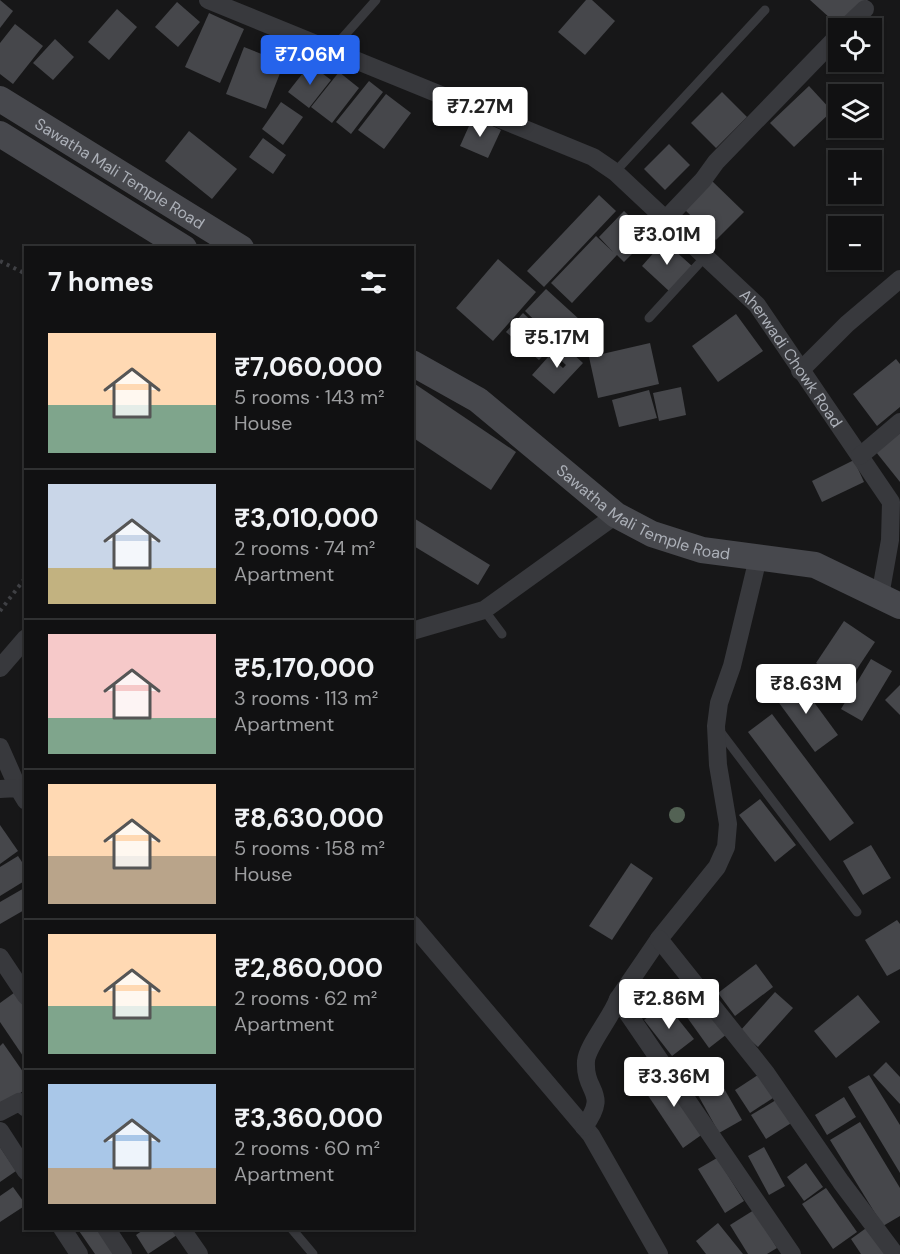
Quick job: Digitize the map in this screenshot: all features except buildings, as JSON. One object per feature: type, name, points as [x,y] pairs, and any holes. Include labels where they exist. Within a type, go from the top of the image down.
[{"type":"street","name":"Aherwadi Chowk Road","points":[[208,0],[593,158],[615,172],[757,305],[891,502],[890,601]]},
{"type":"street","points":[[856,18],[865,9]]},
{"type":"street","points":[[666,219],[703,180],[716,162],[828,46]]},
{"type":"street","name":"Sawatha Mali Temple Road","points":[[0,99],[238,246]]},
{"type":"street","name":"Sawatha Mali Temple Road","points":[[0,134],[181,246]]},
{"type":"street","points":[[800,371],[847,324],[900,279]]},
{"type":"street","name":"Sawatha Mali Temple Road","points":[[414,364],[478,400],[616,515],[651,534],[702,550],[815,565],[890,601]]},
{"type":"street","points":[[860,456],[900,422]]},
{"type":"street","points":[[414,630],[484,610],[616,515]]},
{"type":"street","points":[[584,1127],[596,1111],[597,1102],[586,1070],[589,1050],[612,1016],[618,999],[659,939],[717,867],[726,848],[728,824],[718,765],[716,726],[719,704],[732,666],[758,558]]},
{"type":"street","points":[[0,668],[24,640]]},
{"type":"street","points":[[0,747],[14,793]]},
{"type":"street","points":[[414,926],[584,1127],[659,1254]]},
{"type":"street","points":[[659,939],[766,1073],[841,1182],[895,1254]]},
{"type":"street","points":[[0,957],[24,993]]},
{"type":"street","points":[[618,999],[792,1254]]},
{"type":"street","points":[[0,1112],[18,1102],[24,1106]]},
{"type":"street","points":[[0,1131],[24,1168]]},
{"type":"street","points":[[63,1230],[79,1254]]},
{"type":"street","points":[[107,1230],[123,1254]]},
{"type":"street","points":[[183,1230],[198,1254]]},
{"type":"lane","points":[[330,52],[376,0]]},
{"type":"lane","points":[[615,172],[765,10]]},
{"type":"lane","points":[[648,318],[706,256]]},
{"type":"lane","points":[[484,610],[502,634]]},
{"type":"lane","points":[[716,726],[857,912]]},
{"type":"lane","points":[[293,1230],[313,1254]]},
{"type":"path","points":[[0,261],[24,273]]},
{"type":"path","points":[[0,611],[24,580]]}]
